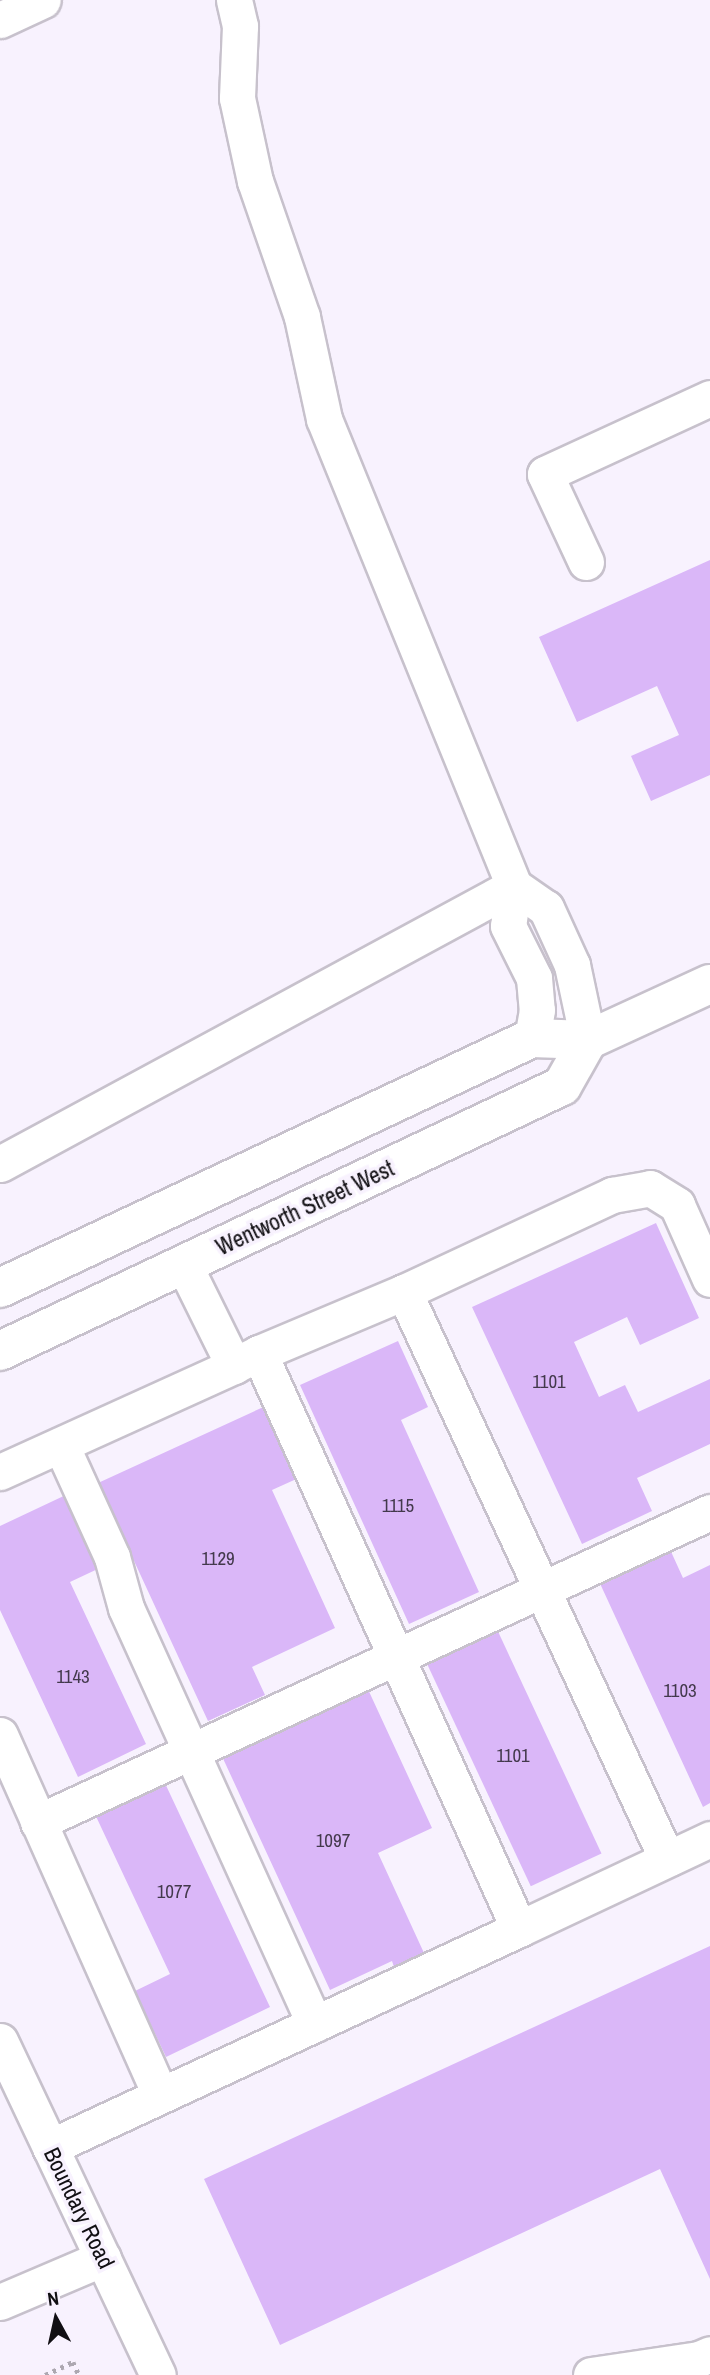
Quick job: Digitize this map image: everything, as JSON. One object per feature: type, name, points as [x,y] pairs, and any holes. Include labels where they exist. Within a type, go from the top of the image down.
[{"type":"main road","points":[[0,1288],[532,1038],[588,1040],[710,985]]},
{"type":"main road","name":"Wentworth Street West","points":[[0,1351],[562,1086],[588,1040]]},
{"type":"street","points":[[0,20],[43,0]]},
{"type":"street","points":[[234,0],[240,26],[237,98],[245,143],[302,317],[324,419],[514,886],[508,926],[534,978],[537,1010],[532,1038]]},
{"type":"street","points":[[586,562],[545,474],[710,398]]},
{"type":"street","points":[[514,886],[546,908],[572,965],[588,1040]]},
{"type":"street","points":[[0,1164],[514,886]]},
{"type":"street","points":[[0,1472],[246,1360],[404,1292],[612,1195],[650,1188],[677,1205],[710,1279]]},
{"type":"street","points":[[184,1265],[246,1360],[396,1658],[519,1928]]},
{"type":"street","points":[[404,1292],[540,1591],[667,1859]]},
{"type":"street","points":[[61,1445],[112,1557],[126,1608],[315,2024]]},
{"type":"street","points":[[38,1822],[710,1511]]},
{"type":"street","points":[[0,1735],[160,2095]]},
{"type":"street","points":[[50,2147],[710,1839]]},
{"type":"street","name":"Boundary Road","points":[[0,2042],[158,2375]]},
{"type":"street","points":[[0,2302],[103,2258]]},
{"type":"street","points":[[591,2375],[699,2359],[710,2354]]},
{"type":"path","points":[[45,2375],[73,2362],[79,2375]]},
{"type":"building","points":[[710,560],[710,775],[651,801],[631,756],[679,735],[657,686],[577,722],[539,637]]},
{"type":"building","points":[[656,1223],[699,1318],[640,1345],[627,1317],[574,1342],[599,1397],[625,1385],[638,1412],[710,1379],[710,1444],[637,1478],[652,1511],[582,1544],[472,1307]]},
{"type":"building","points":[[398,1341],[428,1407],[401,1420],[479,1592],[409,1624],[300,1385]]},
{"type":"building","points":[[270,1404],[303,1476],[272,1490],[335,1628],[252,1667],[265,1695],[208,1721],[98,1483]]},
{"type":"building","points":[[70,1493],[104,1566],[70,1582],[146,1744],[78,1777],[0,1610],[0,1526]]},
{"type":"building","points":[[668,1545],[683,1578],[710,1565],[710,1803],[703,1807],[597,1577]]},
{"type":"building","points":[[495,1625],[601,1853],[531,1886],[424,1658]]},
{"type":"building","points":[[366,1685],[432,1828],[378,1853],[424,1953],[394,1967],[392,1961],[330,1990],[220,1752]]},
{"type":"building","points":[[163,1779],[270,2007],[166,2057],[135,1991],[170,1974],[93,1810]]},
{"type":"building","points":[[710,1946],[710,2279],[660,2169],[280,2345],[204,2179]]}]
